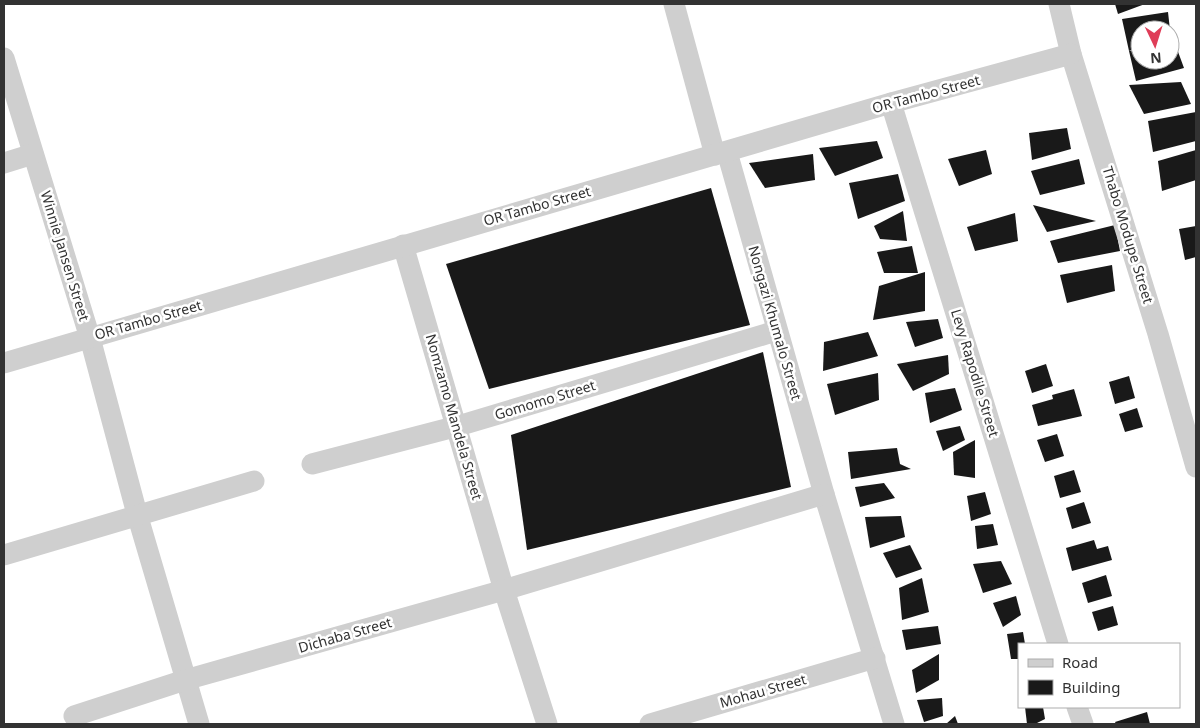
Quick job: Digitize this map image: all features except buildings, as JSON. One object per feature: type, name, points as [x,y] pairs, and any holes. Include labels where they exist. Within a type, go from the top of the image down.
[{"type":"street","name":"Nongazi Khumalo Street","points":[[674,4],[776,331],[894,724]]},
{"type":"street","name":"Thabo Modupe Street","points":[[1059,4],[1072,54],[1194,453]]},
{"type":"street","name":"OR Tambo Street","points":[[4,363],[891,103],[1072,54]]},
{"type":"street","name":"Winnie Jansen Street","points":[[4,58],[90,338],[137,514],[199,724]]},
{"type":"street","name":"Levy Rapodile Street","points":[[891,103],[1058,643]]},
{"type":"street","points":[[4,162],[33,154]]},
{"type":"street","name":"Nomzamo Mandela Street","points":[[403,245],[458,426],[504,590],[547,724]]},
{"type":"street","name":"Gomomo Street","points":[[312,464],[458,426],[776,331]]},
{"type":"street","points":[[4,555],[137,514],[254,481]]},
{"type":"street","points":[[504,590],[824,494]]},
{"type":"street","name":"Dichaba Street","points":[[186,680],[504,590]]},
{"type":"street","name":"Mohau Street","points":[[650,724],[875,658]]},
{"type":"street","points":[[74,716],[186,680]]},
{"type":"street","points":[[1077,708],[1083,724]]}]
